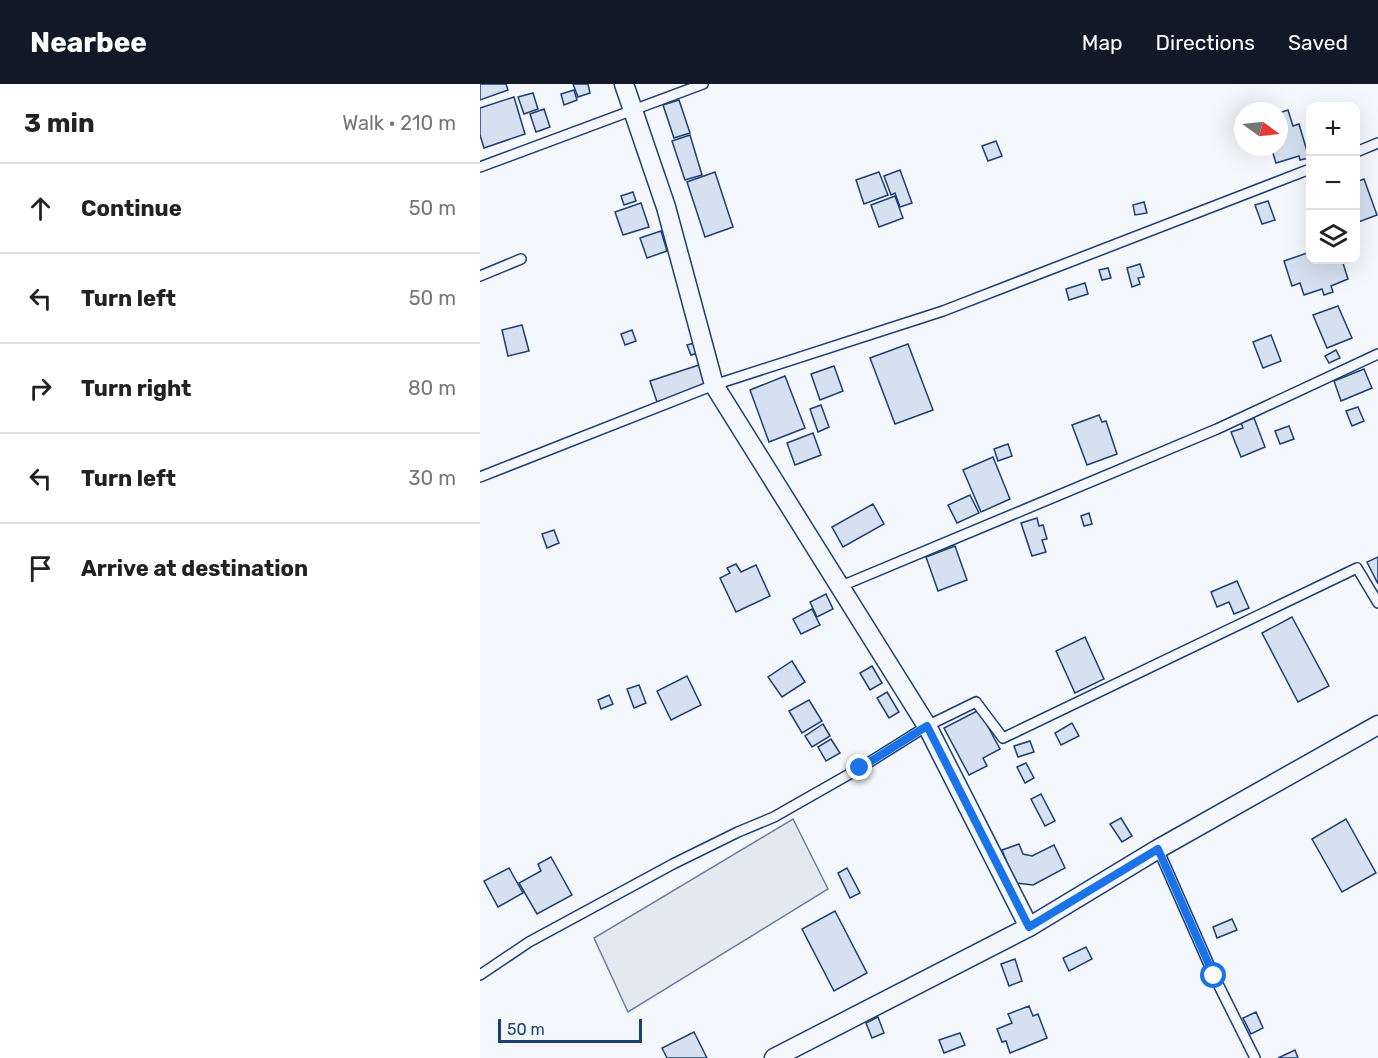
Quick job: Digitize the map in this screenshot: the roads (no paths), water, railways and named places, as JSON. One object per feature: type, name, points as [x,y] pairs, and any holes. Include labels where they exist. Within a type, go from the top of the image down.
[{"type":"street","points":[[624,84],[666,207],[714,385],[927,726],[1029,927]]},
{"type":"street","points":[[774,1058],[1029,927],[1158,849],[1378,725]]},
{"type":"lane","points":[[480,167],[703,84]]},
{"type":"lane","points":[[1360,150],[1378,143]]},
{"type":"lane","points":[[480,477],[714,385],[944,311],[1306,171]]},
{"type":"lane","points":[[480,276],[521,259]]},
{"type":"lane","points":[[840,587],[1217,429],[1378,354]]},
{"type":"lane","points":[[480,975],[529,942],[673,864],[774,817],[860,768],[927,726],[976,702],[1003,738],[1358,568],[1378,603]]},
{"type":"lane","points":[[1158,849],[1214,976],[1255,1058]]}]
